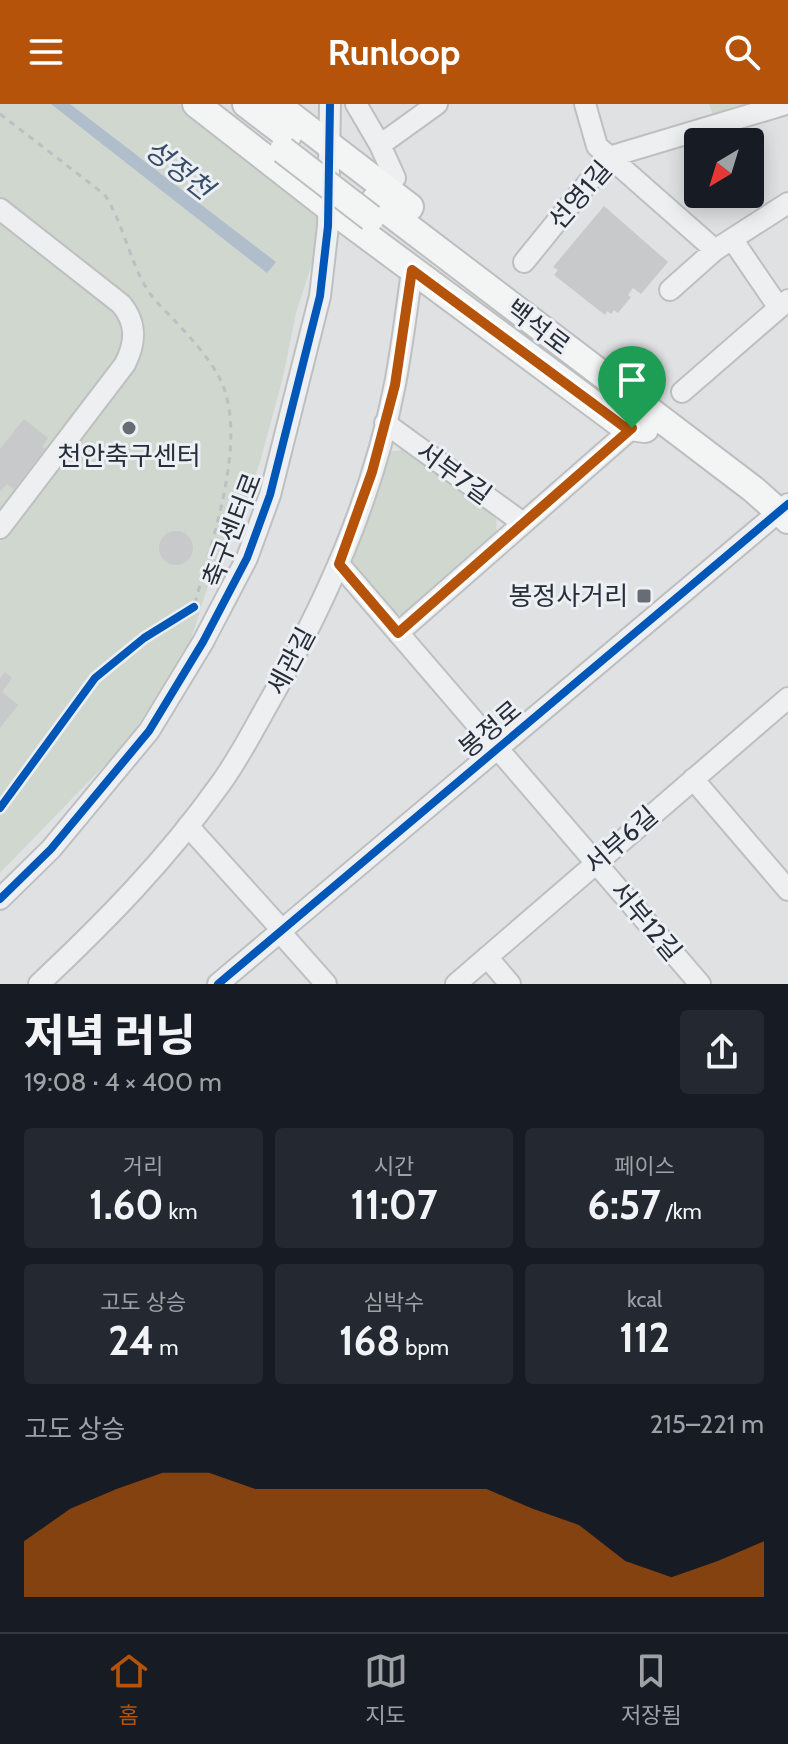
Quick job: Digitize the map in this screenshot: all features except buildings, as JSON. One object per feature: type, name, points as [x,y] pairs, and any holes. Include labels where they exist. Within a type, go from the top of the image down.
[{"type":"main road","points":[[196,104],[328,207],[613,419],[645,425],[649,399],[635,383],[276,104]]},
{"type":"main road","points":[[224,104],[286,143]]},
{"type":"main road","points":[[246,104],[286,143]]},
{"type":"main road","name":"백석로","points":[[286,143],[645,425],[753,489],[785,512]]},
{"type":"street","name":"축구센터로","points":[[0,899],[51,849],[149,731],[203,642],[247,558],[270,495],[320,296],[328,207],[330,104]]},
{"type":"street","points":[[356,104],[395,178]]},
{"type":"street","points":[[380,145],[437,104]]},
{"type":"street","points":[[585,104],[597,146],[723,244],[784,304],[682,392]]},
{"type":"street","name":"선영1길","points":[[524,262],[609,157],[786,104]]},
{"type":"street","points":[[670,290],[723,244],[788,203]]},
{"type":"street","points":[[0,209],[121,304],[130,315],[134,341],[125,364],[0,528]]},
{"type":"street","name":"세관길","points":[[39,984],[106,921],[220,785],[302,644],[339,564],[372,472],[395,385],[412,270]]},
{"type":"street","name":"서부7길","points":[[385,423],[523,523]]},
{"type":"street","name":"서부7길","points":[[398,633],[523,523],[645,425]]},
{"type":"street","name":"봉정로","points":[[218,984],[785,512]]},
{"type":"street","name":"서부12길","points":[[339,564],[700,984]]},
{"type":"street","name":"서부6길","points":[[456,984],[693,779],[783,710]]},
{"type":"street","points":[[693,779],[788,890]]},
{"type":"street","points":[[188,826],[326,984]]},
{"type":"street","points":[[487,957],[510,984]]},
{"type":"path","points":[[0,114],[104,194],[148,293],[179,325],[220,379],[231,421],[231,461],[194,607],[182,615]]},
{"type":"shaded area","name":"천안축구센터","points":[[0,104],[179,104],[327,217],[296,313],[260,462],[236,530],[225,550],[219,551],[191,639],[129,740],[0,873]]},
{"type":"shaded area","points":[[709,104],[753,104],[714,117]]},
{"type":"shaded area","points":[[403,450],[496,517],[497,536],[403,615],[392,613],[351,564],[387,452]]},
{"type":"water","points":[[51,104],[70,104],[276,262],[267,273]]},
{"type":"cycle path","points":[[0,899],[51,849],[149,731],[203,642],[247,558],[270,495],[320,296],[328,226],[330,104]]},
{"type":"cycle path","points":[[218,984],[788,504]]},
{"type":"cycle path","points":[[0,808],[95,678],[144,638],[194,607]]},
{"type":"place","name":"천안축구센터","points":[[129,428]]},
{"type":"place","name":"봉정사거리","points":[[644,596]]},
{"type":"route","points":[[412,270],[623,426],[632,428],[398,633],[339,564],[372,472],[395,385],[412,270]]},
{"type":"water label","name":"성정천","points":[[179,169]]}]
